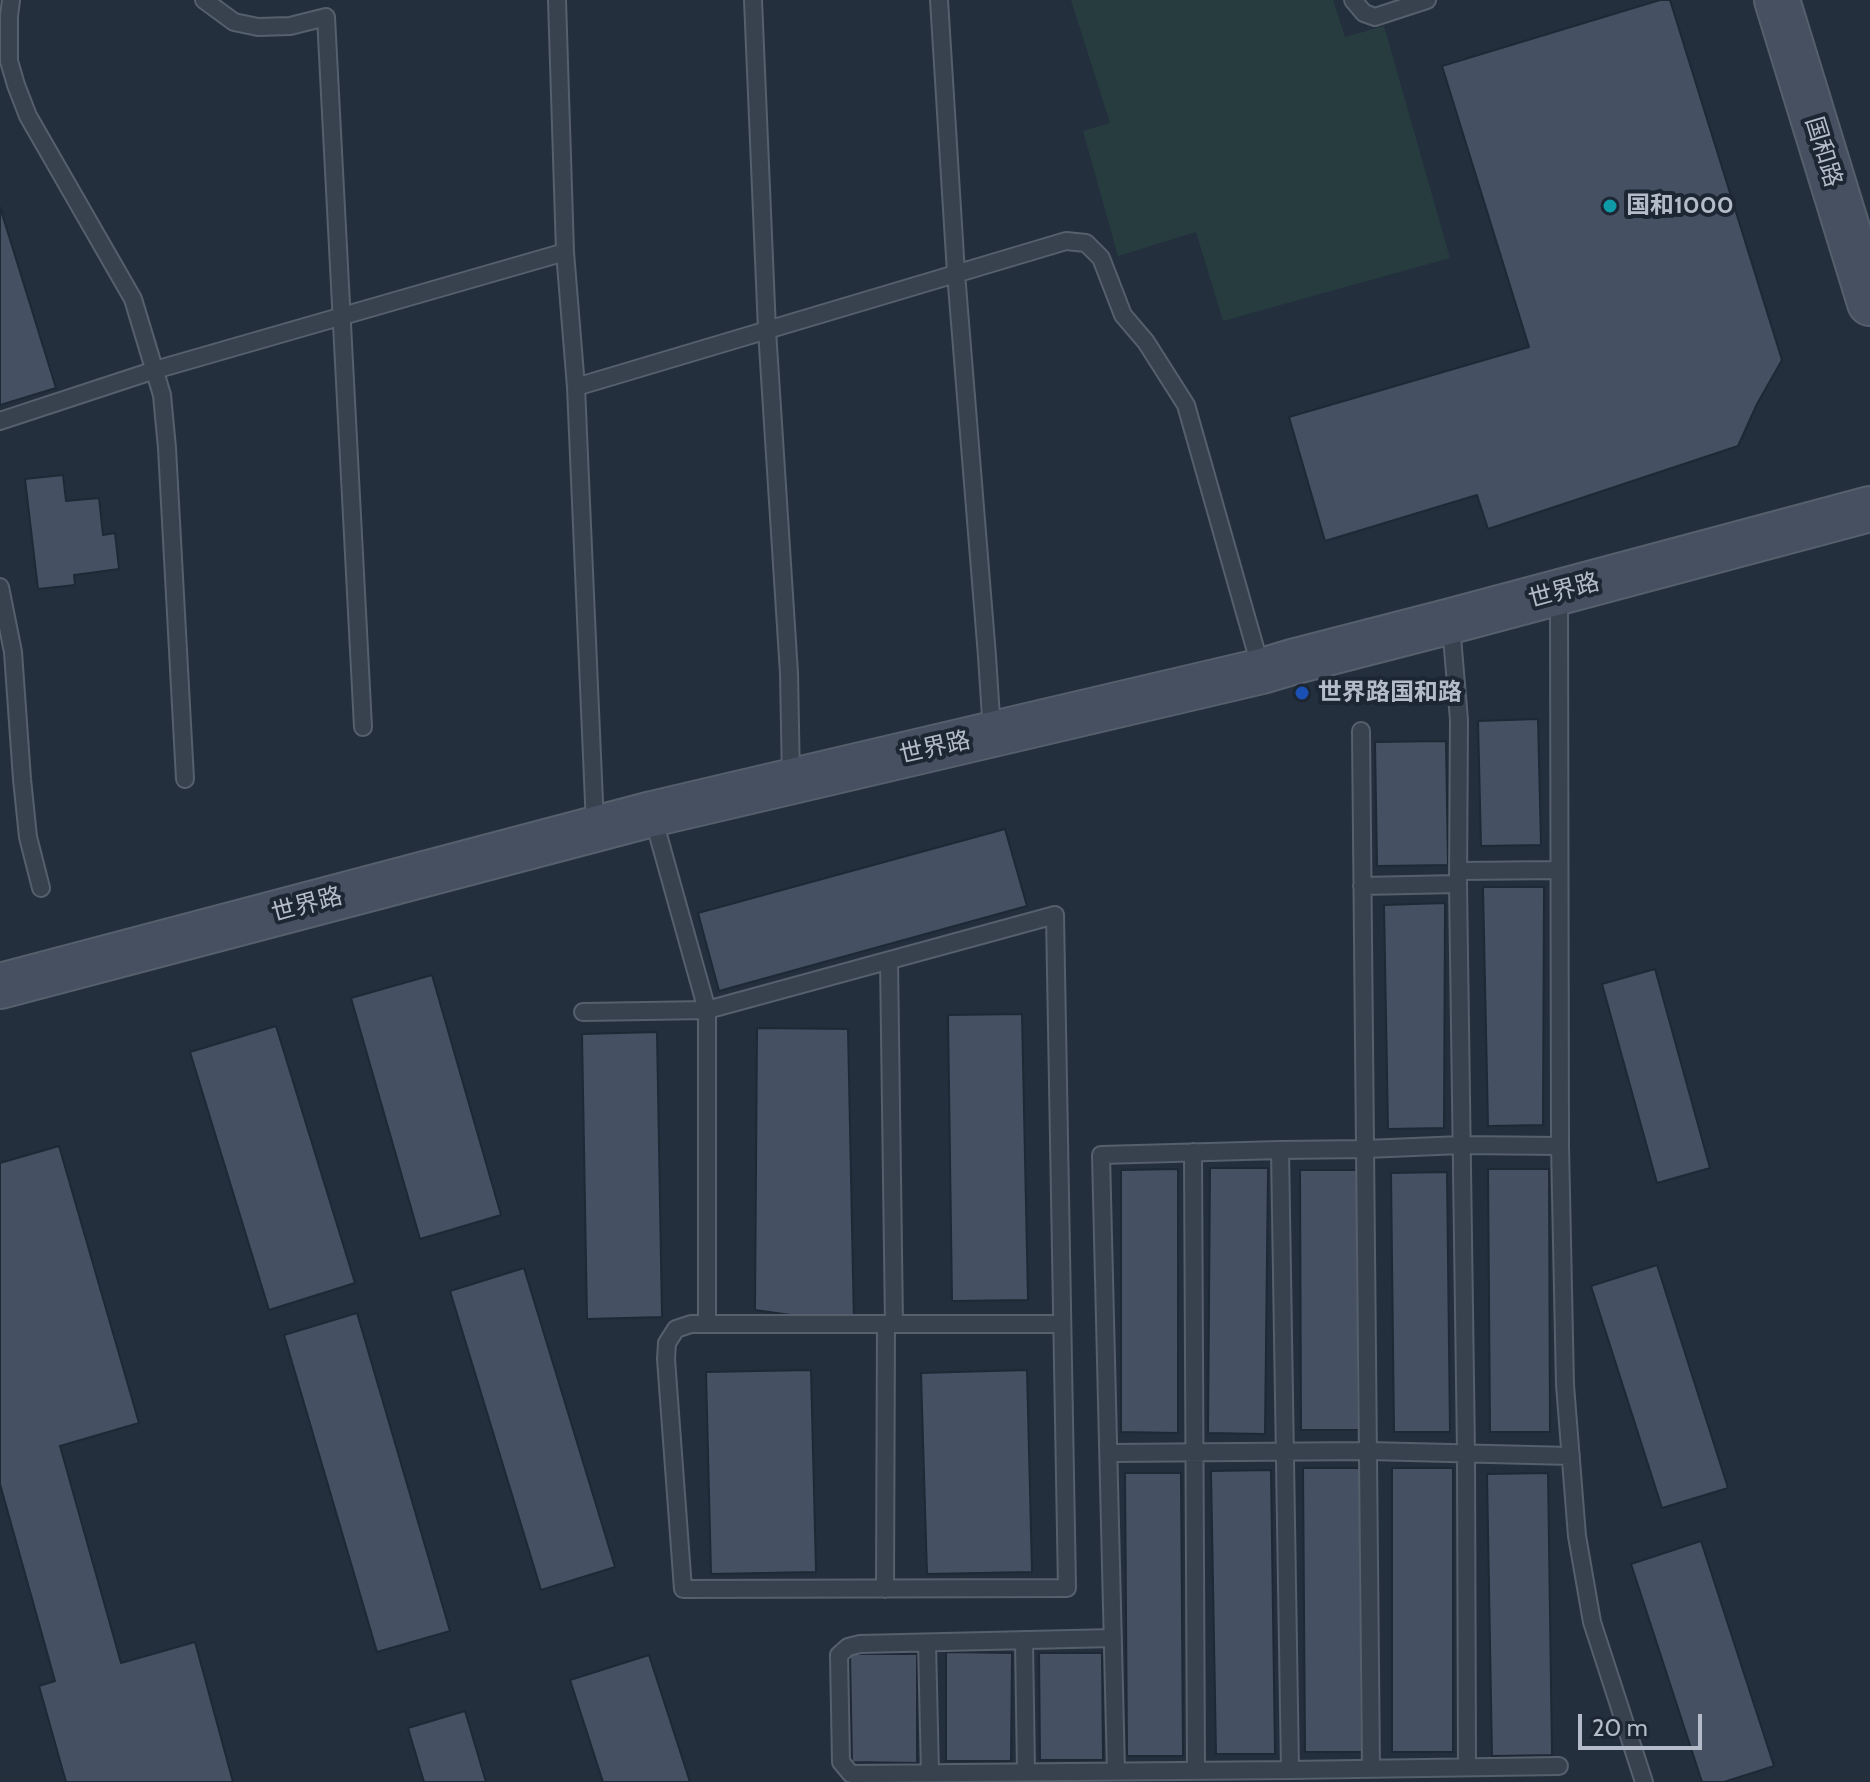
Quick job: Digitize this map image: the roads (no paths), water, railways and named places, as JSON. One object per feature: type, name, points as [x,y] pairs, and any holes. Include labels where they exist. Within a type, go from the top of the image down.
[{"type":"street","name":"国和路","points":[[1777,0],[1870,303]]},
{"type":"street","name":"世界路","points":[[0,986],[652,814],[1262,671],[1870,509]]},
{"type":"lane","points":[[204,0],[234,22],[258,27],[290,26],[326,17],[363,727]]},
{"type":"lane","points":[[557,0],[565,252],[576,387],[595,829]]},
{"type":"lane","points":[[753,0],[767,330],[789,673],[791,781]]},
{"type":"lane","points":[[939,0],[956,273],[992,734]]},
{"type":"lane","points":[[1353,0],[1364,13],[1375,17],[1427,0]]},
{"type":"lane","points":[[16,1],[9,16],[9,61],[16,85],[28,116],[133,299],[162,395],[185,779]]},
{"type":"lane","points":[[576,387],[1066,241],[1086,243],[1101,258],[1123,315],[1146,342],[1186,405],[1262,671]]},
{"type":"lane","points":[[0,421],[155,370],[565,252]]},
{"type":"lane","points":[[0,587],[13,652],[28,837],[41,888]]},
{"type":"lane","points":[[1559,592],[1560,1146],[1565,1385],[1577,1536],[1592,1622],[1644,1782]]},
{"type":"lane","points":[[1451,621],[1459,720],[1467,1767]]},
{"type":"lane","points":[[1361,731],[1371,1768]]},
{"type":"lane","points":[[652,814],[707,1010],[707,1324]]},
{"type":"lane","points":[[1362,886],[1559,870]]},
{"type":"lane","points":[[583,1012],[707,1010],[1055,915],[1067,1588],[683,1589],[666,1359],[667,1343],[676,1329],[691,1324],[1062,1324]]},
{"type":"lane","points":[[885,1589],[890,1324],[889,961]]},
{"type":"lane","points":[[1116,1771],[1101,1155],[1461,1145],[1560,1146]]},
{"type":"lane","points":[[1280,1150],[1290,1770]]},
{"type":"lane","points":[[1193,1152],[1196,1770]]},
{"type":"lane","points":[[1109,1453],[1369,1451],[1571,1456]]},
{"type":"lane","points":[[1113,1638],[860,1644],[848,1647],[839,1655],[841,1762],[851,1774],[1559,1766]]},
{"type":"lane","points":[[1024,1640],[1026,1772]]},
{"type":"lane","points":[[927,1643],[930,1773]]},
{"type":"place","name":"国和1000","points":[[1610,206]]},
{"type":"place","name":"世界路国和路","points":[[1302,693]]}]
